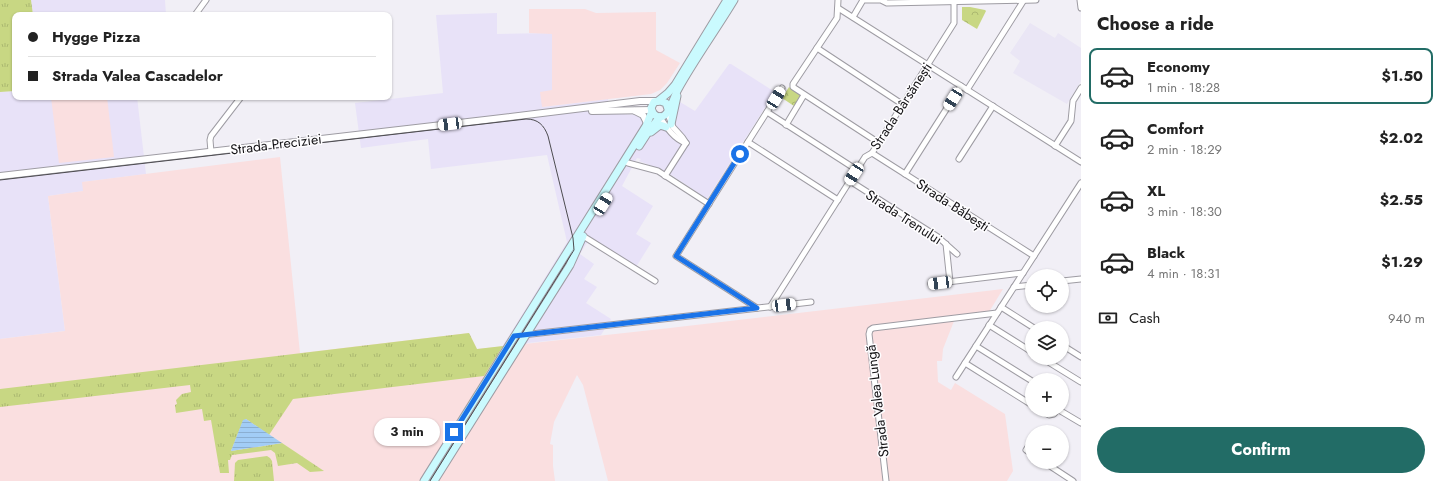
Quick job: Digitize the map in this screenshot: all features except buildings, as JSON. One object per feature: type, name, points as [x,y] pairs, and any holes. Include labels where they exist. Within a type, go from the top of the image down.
[{"type":"main road","points":[[718,14],[720,0]]},
{"type":"main road","points":[[424,481],[647,124],[652,111],[652,106],[675,85],[727,0]]},
{"type":"main road","points":[[429,473],[435,479],[570,265],[583,236],[628,163],[650,129],[667,111],[679,88],[734,0]]},
{"type":"main road","points":[[642,141],[658,126],[669,125],[679,88]]},
{"type":"main road","points":[[657,101],[664,102],[667,105],[667,111]]},
{"type":"main road","points":[[652,111],[656,116],[660,117]]},
{"type":"main road","points":[[454,432],[462,437]]},
{"type":"street","points":[[197,12],[206,0]]},
{"type":"street","points":[[838,0],[837,18],[793,84],[793,87],[879,143]]},
{"type":"street","points":[[853,17],[863,0],[881,0],[888,2],[1036,0]]},
{"type":"street","points":[[967,90],[1024,0]]},
{"type":"street","points":[[1080,0],[1081,8]]},
{"type":"street","name":"Strada Bârsănești","points":[[770,307],[865,157],[872,153],[879,143],[954,23],[954,1]]},
{"type":"street","points":[[838,8],[1081,162]]},
{"type":"street","points":[[817,48],[902,104]]},
{"type":"street","points":[[905,174],[961,86]]},
{"type":"street","points":[[757,308],[676,256],[782,88]]},
{"type":"street","points":[[1055,146],[1071,121],[1073,101],[1081,88]]},
{"type":"street","points":[[786,124],[804,95]]},
{"type":"street","points":[[211,152],[210,140],[212,136],[239,100]]},
{"type":"street","name":"Strada Preciziei","points":[[0,176],[579,110],[640,101],[657,101]]},
{"type":"street","points":[[959,159],[993,106]]},
{"type":"street","name":"Strada Preciziei","points":[[579,110],[652,111]]},
{"type":"street","points":[[629,110],[643,115],[647,124]]},
{"type":"street","points":[[667,111],[669,125]]},
{"type":"street","points":[[767,112],[857,170]]},
{"type":"street","points":[[660,117],[669,125],[680,141],[686,143],[665,176]]},
{"type":"street","points":[[748,142],[838,200]]},
{"type":"street","name":"Strada Băbești","points":[[872,153],[1034,256]]},
{"type":"street","points":[[628,163],[658,171],[709,204]]},
{"type":"street","name":"Strada Trenului","points":[[850,181],[938,238],[957,254]]},
{"type":"street","points":[[956,377],[1080,187]]},
{"type":"street","points":[[583,236],[655,280]]},
{"type":"street","points":[[946,244],[950,282]]},
{"type":"street","points":[[931,284],[1023,273]]},
{"type":"street","points":[[1069,280],[1081,279]]},
{"type":"street","points":[[1014,287],[1025,286]]},
{"type":"street","points":[[514,336],[811,302]]},
{"type":"street","points":[[1001,307],[1025,322]]},
{"type":"street","name":"Strada Valea Lungă","points":[[886,481],[869,334],[870,330],[873,328],[997,314]]},
{"type":"street","points":[[989,325],[1025,348]]},
{"type":"street","points":[[976,346],[1025,377]]},
{"type":"street","points":[[1069,349],[1081,357]]},
{"type":"street","points":[[965,363],[1025,401]]},
{"type":"street","points":[[1053,365],[1081,382]]},
{"type":"street","points":[[1069,417],[1081,424]]},
{"type":"street","points":[[1055,469],[1073,481]]},
{"type":"shaded area","points":[[31,0],[165,0],[166,12],[33,12]]},
{"type":"shaded area","points":[[529,9],[585,9],[596,13],[656,12],[656,50],[680,63],[667,83],[660,90],[651,94],[542,107],[540,92],[552,90],[552,34],[529,33]]},
{"type":"shaded area","points":[[497,13],[497,34],[552,33],[552,90],[543,107],[608,99],[609,113],[638,115],[661,129],[680,102],[695,111],[729,64],[775,92],[707,199],[673,176],[639,161],[641,159],[637,158],[622,186],[653,206],[636,234],[651,243],[636,267],[590,238],[580,254],[594,264],[584,279],[597,287],[586,303],[611,319],[601,335],[528,343],[484,376],[567,242],[547,155],[431,169],[428,139],[361,148],[355,103],[443,93],[436,15]]},
{"type":"shaded area","points":[[1030,23],[1055,38],[1058,33],[1081,48],[1081,81],[1067,104],[1013,73],[1020,61],[1010,53]]},
{"type":"shaded area","points":[[12,91],[12,100],[137,100],[146,174],[83,182],[84,191],[48,196],[65,331],[0,339],[0,92]]},
{"type":"shaded area","points":[[51,100],[107,100],[114,157],[59,163]]},
{"type":"shaded area","points":[[280,157],[300,353],[469,333],[477,349],[1003,289],[989,312],[956,316],[943,349],[942,361],[937,361],[938,382],[951,390],[955,383],[1005,414],[1013,471],[1007,481],[608,481],[583,385],[577,375],[554,422],[550,444],[553,445],[555,481],[0,481],[0,339],[65,331],[48,196],[83,191],[82,182]]},
{"type":"green space","points":[[0,0],[31,0],[33,12],[12,12],[12,91],[0,92]]},
{"type":"green space","points":[[962,7],[970,7],[986,11],[977,29],[962,20]]},
{"type":"green space","points":[[789,87],[801,95],[794,106],[782,98]]},
{"type":"green space","points":[[469,333],[477,349],[503,346],[484,376],[293,399],[269,435],[246,419],[243,421],[231,451],[282,443],[324,471],[310,472],[297,463],[278,466],[275,453],[271,450],[232,455],[230,460],[228,460],[229,473],[220,473],[211,420],[204,421],[202,409],[176,413],[176,400],[182,394],[191,392],[190,385],[0,407],[0,389]]},
{"type":"green space","points":[[267,456],[272,461],[274,481],[234,481],[235,463],[238,460]]},
{"type":"water","points":[[246,419],[282,443],[231,451],[243,420]]},
{"type":"tram line","points":[[0,180],[526,119],[534,120],[540,123],[548,136],[573,238],[574,250],[430,481]]},
{"type":"route","points":[[454,432],[514,336],[757,308],[676,256],[740,154]]}]
